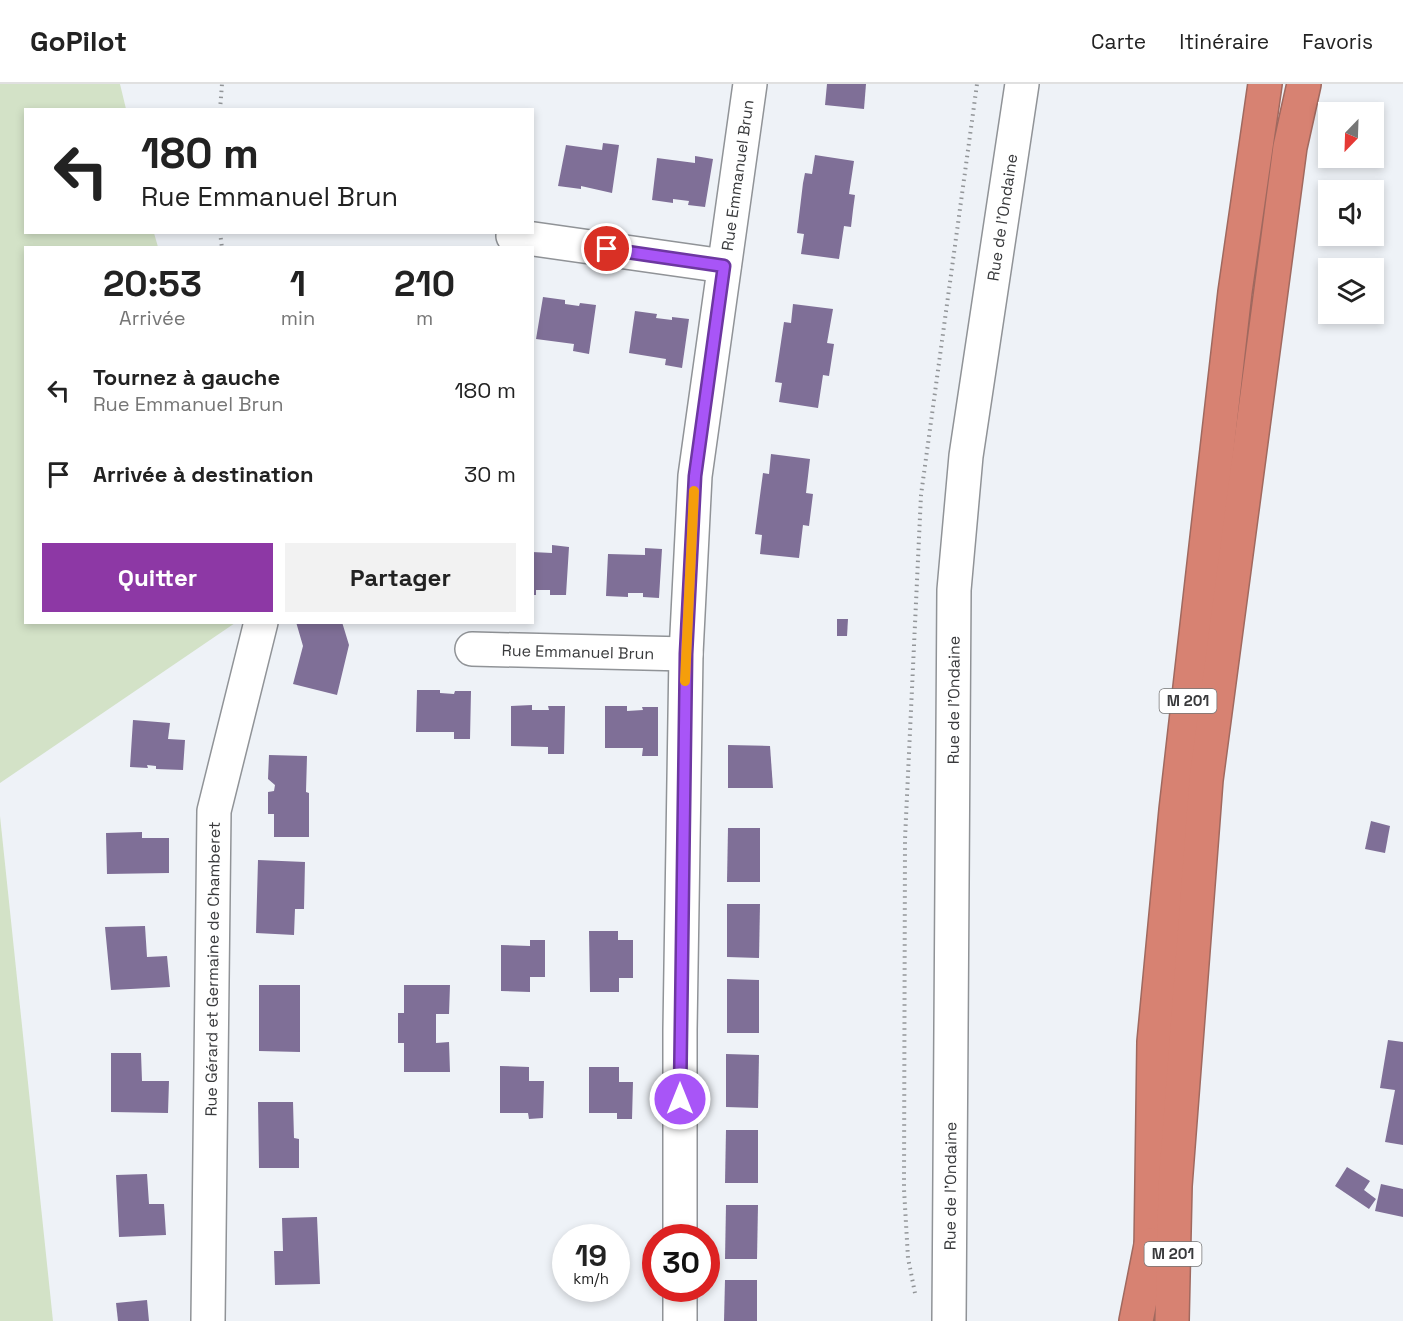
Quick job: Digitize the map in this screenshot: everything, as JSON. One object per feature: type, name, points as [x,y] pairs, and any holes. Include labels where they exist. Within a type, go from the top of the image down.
[{"type":"highway","name":"M 201","points":[[1151,1321],[1154,1042],[1176,810],[1235,292],[1265,84]]},
{"type":"highway","name":"M 201","points":[[1172,1321],[1175,1186],[1206,780],[1290,147],[1304,84]]},
{"type":"highway","points":[[1175,1186],[1192,1321]]},
{"type":"highway","points":[[1136,1321],[1151,1245]]},
{"type":"street","name":"Rue Emmanuel Brun","points":[[680,1224],[680,1030],[686,654],[695,476],[750,84]]},
{"type":"street","name":"Rue de l'Ondaine","points":[[949,1321],[954,590],[966,456],[1022,84]]},
{"type":"street","name":"Rue Emmanuel Brun","points":[[513,236],[724,266]]},
{"type":"street","name":"Rue Gérard et Germaine de Chamberet","points":[[208,1321],[214,811],[261,624]]},
{"type":"street","name":"Rue Emmanuel Brun","points":[[472,649],[686,654]]},
{"type":"street","points":[[680,1302],[681,1321]]},
{"type":"path","points":[[220,108],[222,84]]},
{"type":"path","points":[[916,1298],[908,1258],[904,1189],[905,839],[921,495],[977,84]]},
{"type":"green space","points":[[0,84],[120,84],[126,108],[24,108],[24,234],[154,234],[158,246],[24,246],[24,624],[234,624],[0,783]]},
{"type":"green space","points":[[0,816],[53,1321],[0,1321]]},
{"type":"building","points":[[827,84],[866,84],[864,109],[825,105]]},
{"type":"building","points":[[603,143],[619,145],[612,193],[581,186],[581,189],[558,186],[566,145],[602,150]]},
{"type":"building","points":[[815,155],[854,161],[849,194],[855,195],[851,227],[844,226],[839,259],[801,254],[804,234],[797,233],[803,183],[805,173],[812,174]]},
{"type":"building","points":[[695,156],[713,159],[705,207],[688,205],[689,201],[673,199],[673,203],[652,200],[657,158],[695,163]]},
{"type":"building","points":[[543,297],[565,300],[565,304],[596,305],[589,354],[573,351],[574,344],[536,339]]},
{"type":"building","points":[[793,304],[833,309],[827,343],[834,344],[829,376],[823,375],[818,408],[779,402],[782,383],[775,382],[784,322],[791,323]]},
{"type":"building","points":[[635,311],[657,314],[656,318],[689,319],[682,368],[665,365],[666,359],[629,353]]},
{"type":"building","points":[[771,454],[810,459],[806,493],[813,494],[809,526],[803,525],[799,558],[760,554],[762,535],[755,534],[763,473],[769,474]]},
{"type":"building","points":[[552,545],[569,547],[566,595],[550,595],[550,590],[536,590],[536,595],[534,595],[534,552],[552,553]]},
{"type":"building","points":[[645,548],[662,549],[659,598],[643,597],[643,593],[628,593],[628,597],[606,596],[608,554],[645,555]]},
{"type":"building","points":[[837,619],[848,619],[847,636],[837,636]]},
{"type":"building","points":[[297,624],[343,624],[349,645],[337,695],[293,684],[303,646]]},
{"type":"building","points":[[417,690],[440,690],[440,693],[454,694],[455,691],[471,691],[470,739],[454,739],[454,732],[416,732]]},
{"type":"building","points":[[532,705],[532,710],[549,710],[548,706],[565,706],[564,754],[548,754],[548,747],[511,746],[511,706]]},
{"type":"building","points":[[605,706],[627,706],[627,711],[643,710],[642,707],[658,707],[658,756],[642,756],[643,748],[605,748]]},
{"type":"building","points":[[133,720],[170,723],[168,739],[185,740],[183,770],[156,769],[156,766],[147,765],[148,768],[130,767]]},
{"type":"building","points":[[728,745],[770,746],[773,788],[728,788]]},
{"type":"building","points":[[269,755],[307,756],[306,792],[309,793],[309,837],[274,837],[274,814],[268,814],[268,792],[274,791],[275,785],[268,779]]},
{"type":"building","points":[[1371,821],[1390,826],[1385,853],[1365,849]]},
{"type":"building","points":[[728,828],[760,828],[760,882],[727,882]]},
{"type":"building","points":[[142,832],[142,838],[169,838],[169,873],[107,874],[106,833]]},
{"type":"building","points":[[258,860],[305,862],[304,909],[295,909],[294,935],[256,933]]},
{"type":"building","points":[[727,904],[760,904],[759,958],[727,957]]},
{"type":"building","points":[[145,926],[147,957],[167,956],[170,987],[111,990],[105,927]]},
{"type":"building","points":[[589,931],[618,931],[618,940],[633,940],[633,978],[619,978],[619,992],[590,992]]},
{"type":"building","points":[[530,940],[545,940],[545,977],[530,977],[530,992],[501,991],[501,945],[530,946]]},
{"type":"building","points":[[727,979],[759,980],[759,1033],[727,1033]]},
{"type":"building","points":[[259,985],[300,985],[300,1052],[259,1051]]},
{"type":"building","points":[[404,985],[450,985],[449,1014],[436,1014],[436,1043],[449,1042],[450,1072],[404,1072],[404,1043],[398,1043],[398,1013],[404,1013]]},
{"type":"building","points":[[1388,1040],[1403,1042],[1403,1145],[1385,1142],[1395,1090],[1380,1088]]},
{"type":"building","points":[[111,1053],[141,1053],[142,1081],[169,1081],[168,1113],[111,1112]]},
{"type":"building","points":[[726,1054],[759,1055],[758,1108],[726,1107]]},
{"type":"building","points":[[500,1066],[529,1067],[529,1081],[544,1081],[543,1118],[529,1119],[528,1113],[500,1113]]},
{"type":"building","points":[[589,1067],[619,1067],[619,1082],[633,1082],[632,1119],[617,1119],[617,1113],[589,1113]]},
{"type":"building","points":[[258,1102],[293,1102],[294,1138],[299,1139],[299,1168],[259,1168]]},
{"type":"building","points":[[726,1130],[758,1130],[758,1183],[725,1183]]},
{"type":"building","points":[[1347,1167],[1370,1181],[1364,1190],[1376,1199],[1369,1209],[1335,1186]]},
{"type":"building","points":[[147,1174],[149,1204],[164,1204],[166,1235],[119,1237],[116,1175]]},
{"type":"building","points":[[1381,1184],[1403,1189],[1403,1217],[1375,1211]]},
{"type":"building","points":[[726,1205],[758,1205],[757,1259],[725,1259]]},
{"type":"building","points":[[317,1217],[320,1284],[275,1285],[274,1251],[283,1251],[282,1218]]},
{"type":"building","points":[[725,1280],[757,1280],[757,1321],[724,1321]]},
{"type":"building","points":[[147,1300],[149,1321],[118,1321],[116,1303]]},
{"type":"slow traffic","points":[[685,681],[694,491]]},
{"type":"route","points":[[607,249],[724,266],[695,476],[689,587],[686,654],[680,1099]]}]
